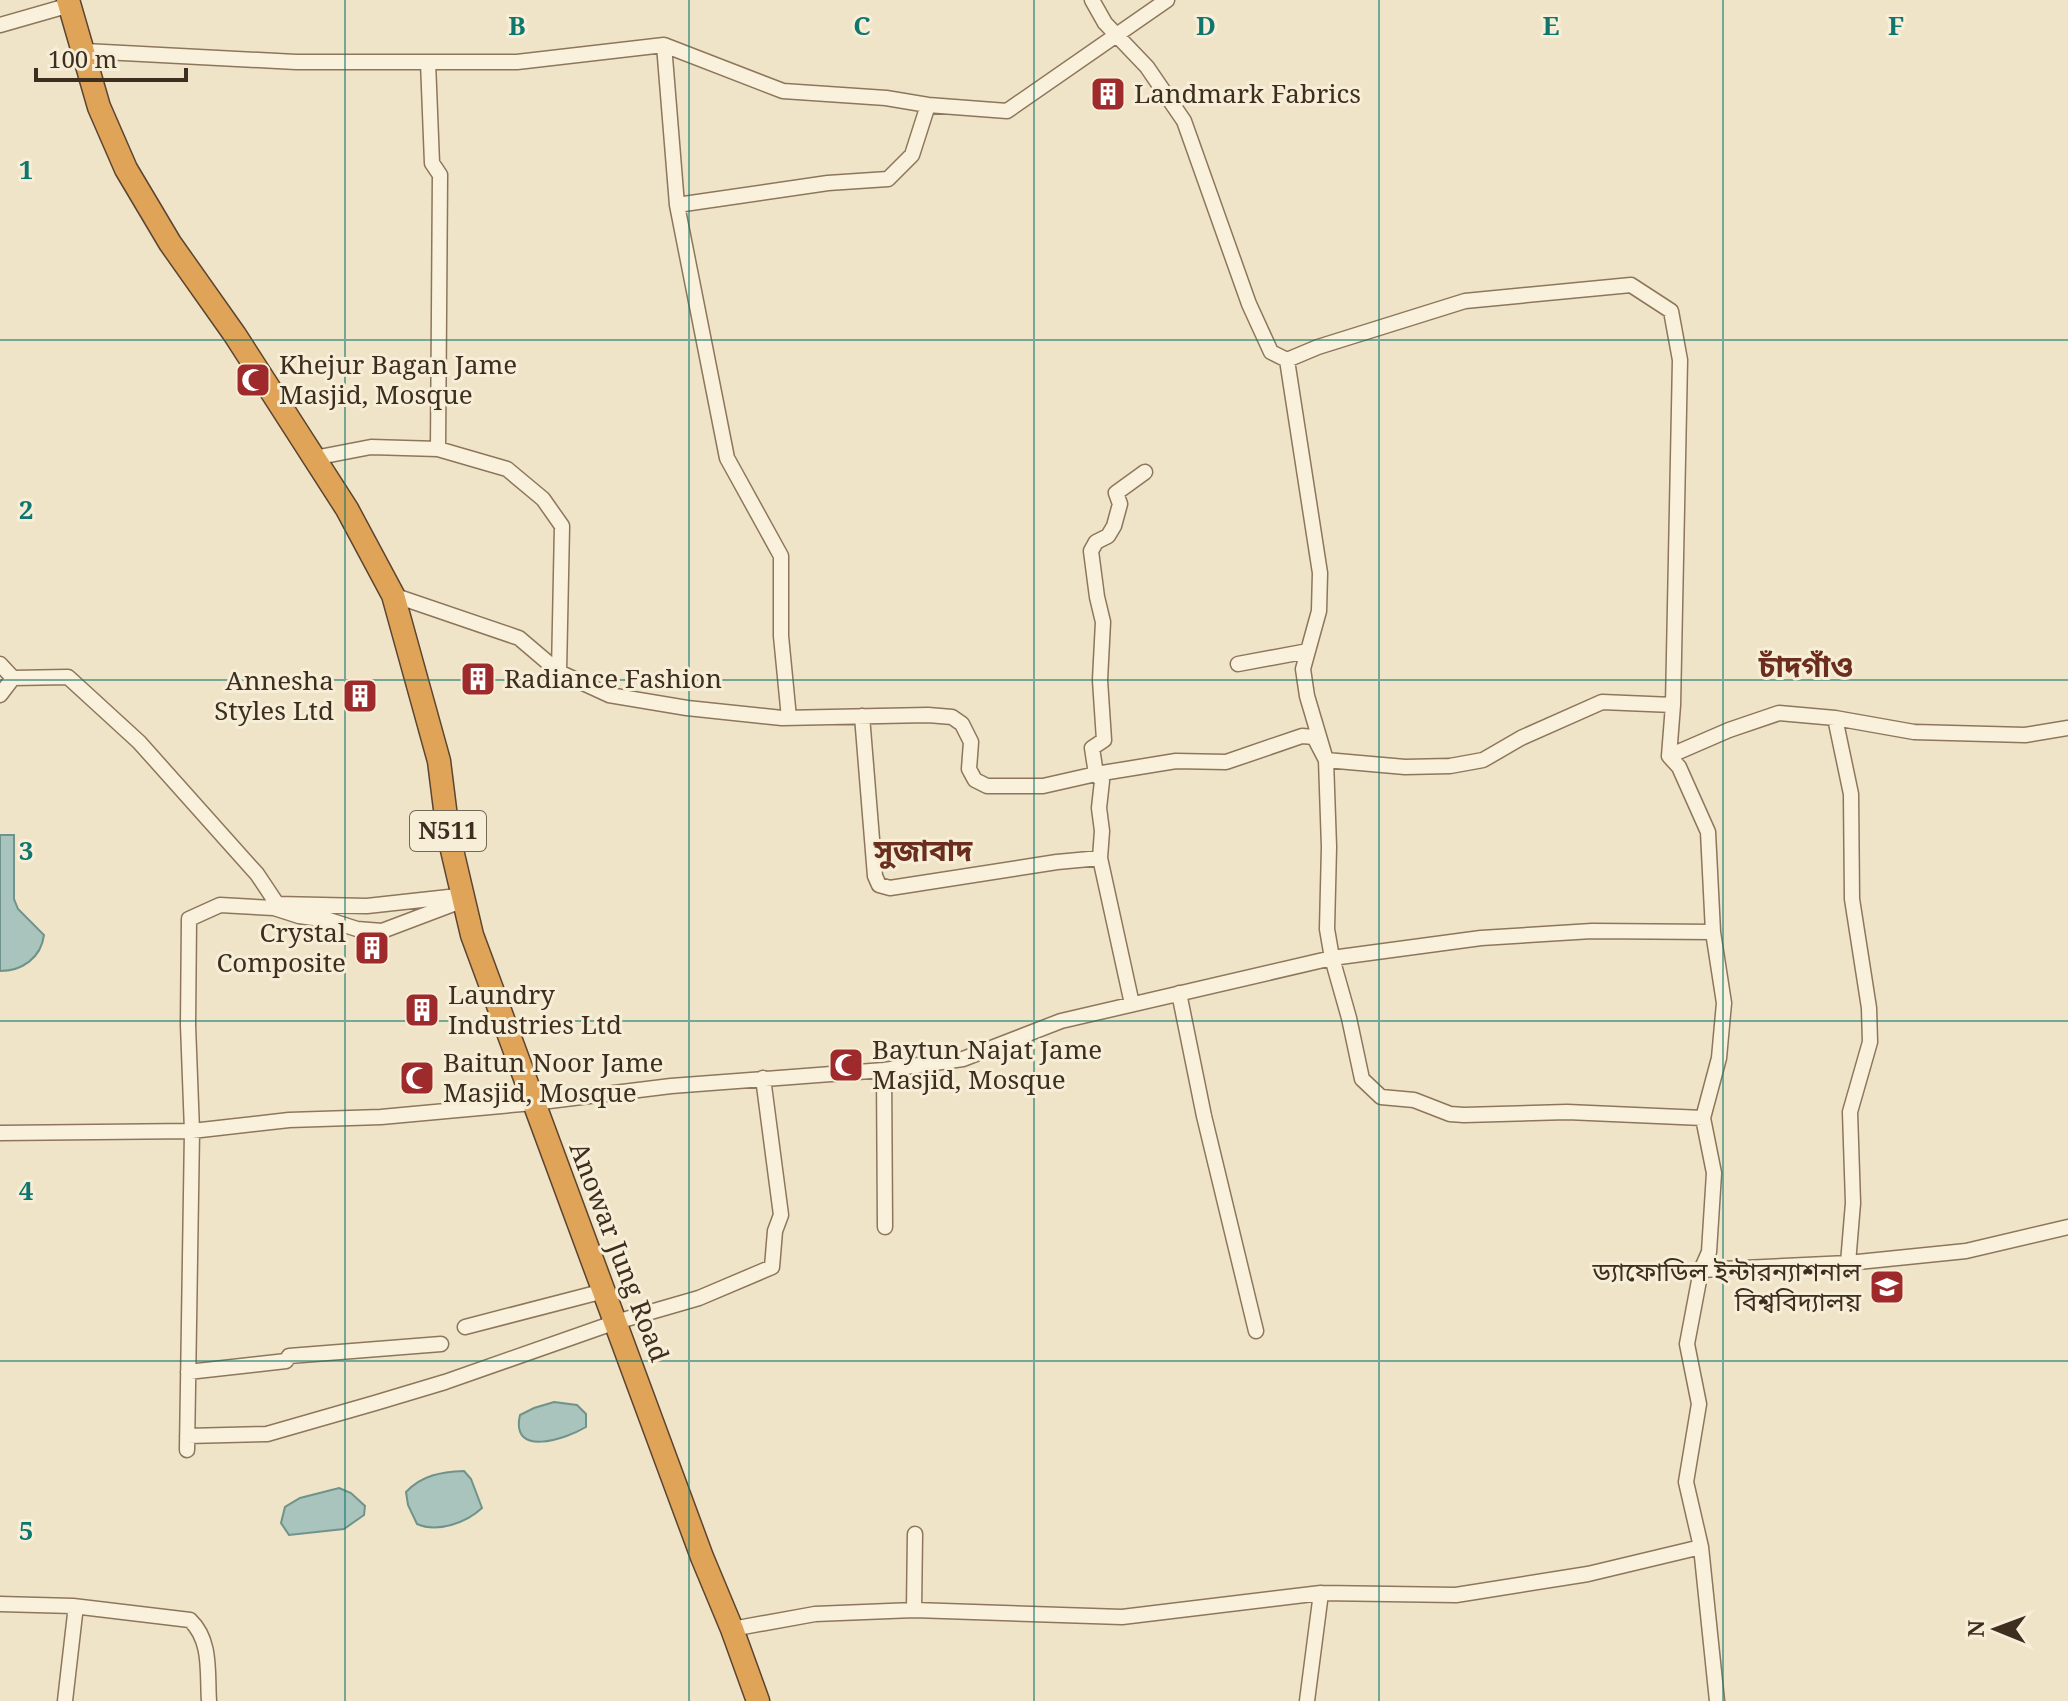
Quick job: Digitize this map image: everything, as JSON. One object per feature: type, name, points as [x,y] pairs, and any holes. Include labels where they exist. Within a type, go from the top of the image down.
[{"type":"highway","name":"Anowar Jung Road","points":[[69,2],[99,107],[126,169],[170,243],[235,335],[347,509],[393,595],[439,761],[448,833],[472,935],[758,1701]]},
{"type":"street","points":[[1092,0],[1115,36],[1147,67],[1184,121],[1207,193],[1249,304],[1271,352],[1287,360],[1318,347],[1465,301],[1631,285],[1671,311],[1680,360],[1673,705],[1669,756],[1679,767],[1708,832],[1713,932],[1724,1003],[1719,1058],[1703,1118],[1714,1173],[1709,1252],[1701,1270],[1687,1344],[1699,1404],[1686,1482],[1701,1547],[1717,1701]]},
{"type":"street","points":[[85,51],[296,62],[517,62],[664,45],[783,91],[1007,111],[1167,0]]},
{"type":"street","points":[[0,25],[69,2]]},
{"type":"street","points":[[664,45],[677,205],[727,458],[781,556],[781,636],[789,718]]},
{"type":"street","points":[[428,62],[432,163],[440,175],[438,449]]},
{"type":"street","points":[[677,205],[828,183],[888,179],[912,155],[928,105]]},
{"type":"street","points":[[1287,360],[1320,573],[1319,611],[1303,669],[1307,696],[1326,760],[1327,929],[1362,1079],[1381,1097],[1414,1100],[1450,1114],[1567,1112],[1703,1118]]},
{"type":"street","points":[[314,458],[371,447],[438,449],[507,469],[543,499],[562,526],[559,672]]},
{"type":"street","points":[[1132,1004],[1100,858],[1102,781],[1096,774],[1092,748],[1104,740],[1100,680],[1103,622],[1091,551],[1096,542],[1108,536],[1114,526],[1120,504],[1116,493],[1145,472]]},
{"type":"street","points":[[393,595],[519,638],[559,672],[609,695],[687,708],[789,718],[952,717],[962,724],[971,742],[969,769],[975,780],[987,786],[1043,786],[1176,761],[1226,762],[1302,736],[1314,737],[1326,760]]},
{"type":"street","points":[[1238,664],[1308,651]]},
{"type":"street","points":[[0,664],[13,678],[68,677],[139,742],[257,874],[277,904],[367,906],[463,898]]},
{"type":"street","points":[[0,695],[13,678]]},
{"type":"street","points":[[1326,760],[1405,767],[1450,766],[1483,760],[1521,738],[1602,702],[1673,705]]},
{"type":"street","points":[[1669,756],[1779,713],[1835,718],[1914,732],[2025,735],[2068,728]]},
{"type":"street","points":[[862,716],[875,876],[883,888],[1100,858]]},
{"type":"street","points":[[1835,718],[1851,794],[1852,899],[1869,1008],[1870,1042],[1850,1112],[1853,1203],[1848,1263]]},
{"type":"street","points":[[463,898],[382,931],[357,929],[274,908],[220,905],[189,919],[188,1025],[192,1131],[187,1443],[267,1434],[445,1382],[616,1322],[699,1298],[772,1267],[775,1231],[781,1215],[763,1078]]},
{"type":"street","points":[[0,1133],[192,1131],[289,1120],[381,1117],[533,1103],[763,1078],[884,1070],[963,1059],[1061,1021],[1332,958],[1481,938],[1592,931],[1713,932]]},
{"type":"street","points":[[1179,993],[1204,1116],[1256,1331]]},
{"type":"street","points":[[884,1070],[885,1227]]},
{"type":"street","points":[[1701,1270],[1848,1263],[1966,1251],[2068,1227]]},
{"type":"street","points":[[465,1327],[604,1291]]},
{"type":"street","points":[[188,1372],[286,1361],[289,1356],[441,1344]]},
{"type":"street","points":[[914,1610],[915,1534]]},
{"type":"street","points":[[732,1629],[815,1614],[914,1610],[1122,1617],[1321,1593],[1456,1595],[1588,1574],[1701,1547]]},
{"type":"street","points":[[1307,1701],[1321,1593]]},
{"type":"street","points":[[0,1604],[73,1606],[190,1620],[200,1630],[206,1643],[209,1701]]},
{"type":"street","points":[[65,1701],[75,1614],[73,1606]]},
{"type":"water","points":[[0,835],[14,835],[14,899],[18,909],[44,935],[39,950],[29,962],[16,969],[0,971]]},
{"type":"water","points":[[554,1402],[577,1405],[586,1414],[586,1427],[542,1442],[523,1437],[519,1428],[520,1415]]},
{"type":"water","points":[[464,1471],[471,1479],[482,1508],[451,1525],[425,1527],[417,1524],[406,1492],[432,1476]]},
{"type":"water","points":[[339,1488],[351,1493],[365,1506],[364,1515],[344,1529],[289,1535],[281,1523],[285,1507],[300,1498]]},
{"type":"place","name":"Landmark Fabrics","points":[[1108,94]]},
{"type":"place","name":"Khejur Bagan Jame Masjid, Mosque","points":[[253,380]]},
{"type":"place","name":"Radiance Fashion","points":[[478,679]]},
{"type":"place","name":"Annesha Styles Ltd","points":[[360,696]]},
{"type":"place","name":"Crystal Composite","points":[[372,948]]},
{"type":"place","name":"Laundry Industries Ltd","points":[[422,1010]]},
{"type":"place","name":"Baytun Najat Jame Masjid, Mosque","points":[[846,1065]]},
{"type":"place","name":"Baitun Noor Jame Masjid, Mosque","points":[[417,1078]]},
{"type":"place","name":"ড্যাফোডিল ইন্টারন্যাশনাল বিশ্ববিদ্যালয়","points":[[1887,1287]]},
{"type":"district","name":"চাঁদগাঁও","points":[[1806,667]]},
{"type":"district","name":"সুজাবাদ","points":[[923,851]]}]
